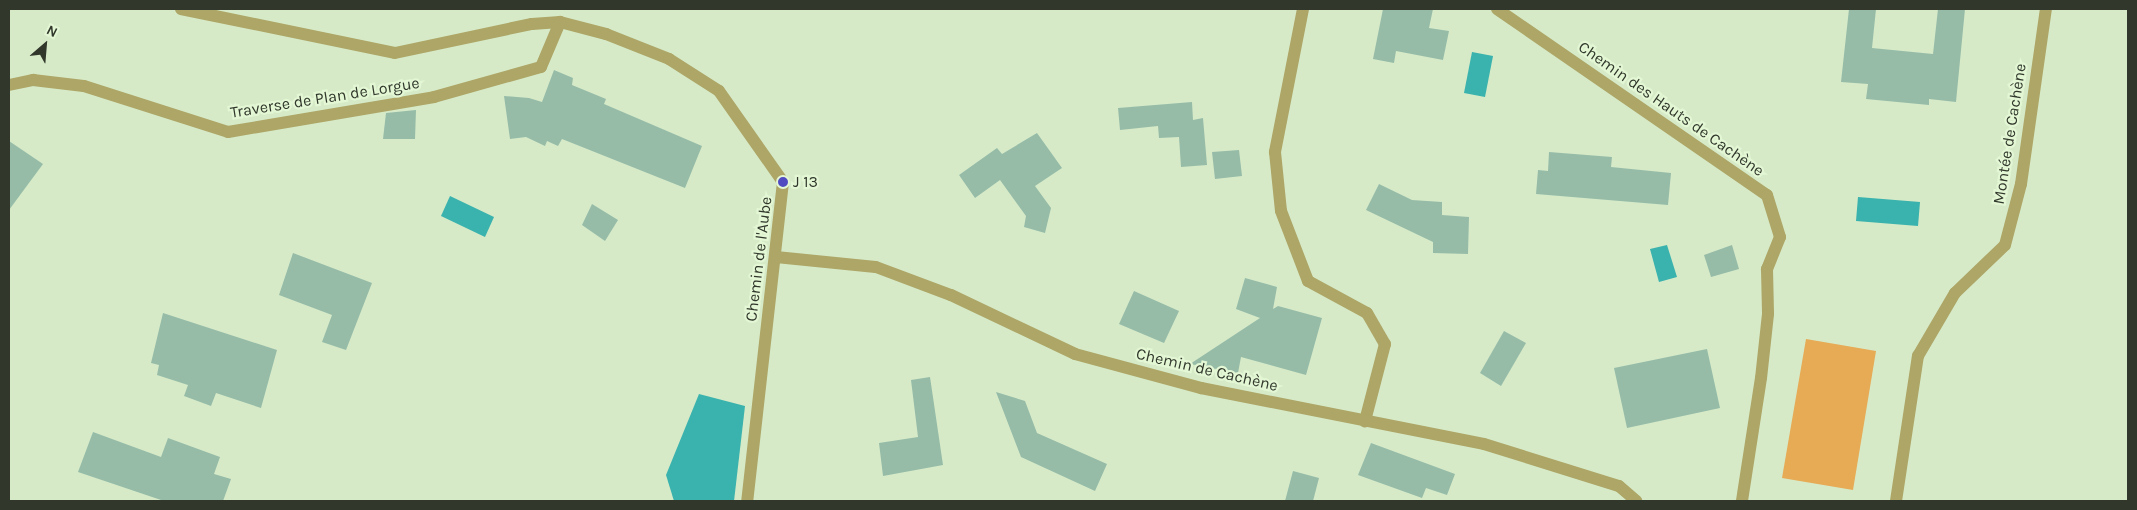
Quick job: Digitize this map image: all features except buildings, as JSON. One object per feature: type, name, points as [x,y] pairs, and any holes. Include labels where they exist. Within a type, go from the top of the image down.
[{"type":"street","name":"Chemin de l'Aube","points":[[180,9],[395,53],[532,24],[560,22],[606,34],[669,59],[719,92],[783,182],[747,501]]},
{"type":"street","points":[[1303,9],[1275,152],[1281,211],[1308,281],[1367,313],[1385,344],[1365,420]]},
{"type":"street","name":"Chemin des Hauts de Cachène","points":[[1497,9],[1767,195],[1780,237],[1767,269],[1768,314],[1762,369],[1742,501]]},
{"type":"street","name":"Montée de Cachène","points":[[1896,501],[1918,356],[1955,292],[2005,245],[2021,184],[2046,9]]},
{"type":"street","name":"Traverse de Plan de Lorgue","points":[[9,84],[33,80],[84,86],[228,132],[434,97],[541,67],[560,22]]},
{"type":"street","name":"Chemin de Cachène","points":[[776,257],[876,268],[951,295],[1075,354],[1201,388],[1484,444],[1618,486],[1636,501]]},
{"type":"shaded area","points":[[1806,339],[1876,351],[1853,490],[1782,478]]},
{"type":"water","points":[[1472,52],[1493,56],[1485,97],[1464,93]]},
{"type":"water","points":[[450,196],[494,217],[485,237],[441,216]]},
{"type":"water","points":[[1858,197],[1920,202],[1918,226],[1856,221]]},
{"type":"water","points":[[1667,245],[1677,277],[1659,282],[1650,249]]},
{"type":"water","points":[[699,394],[745,406],[734,501],[674,501],[666,475]]},
{"type":"place","name":"J 13","points":[[783,182]]}]
